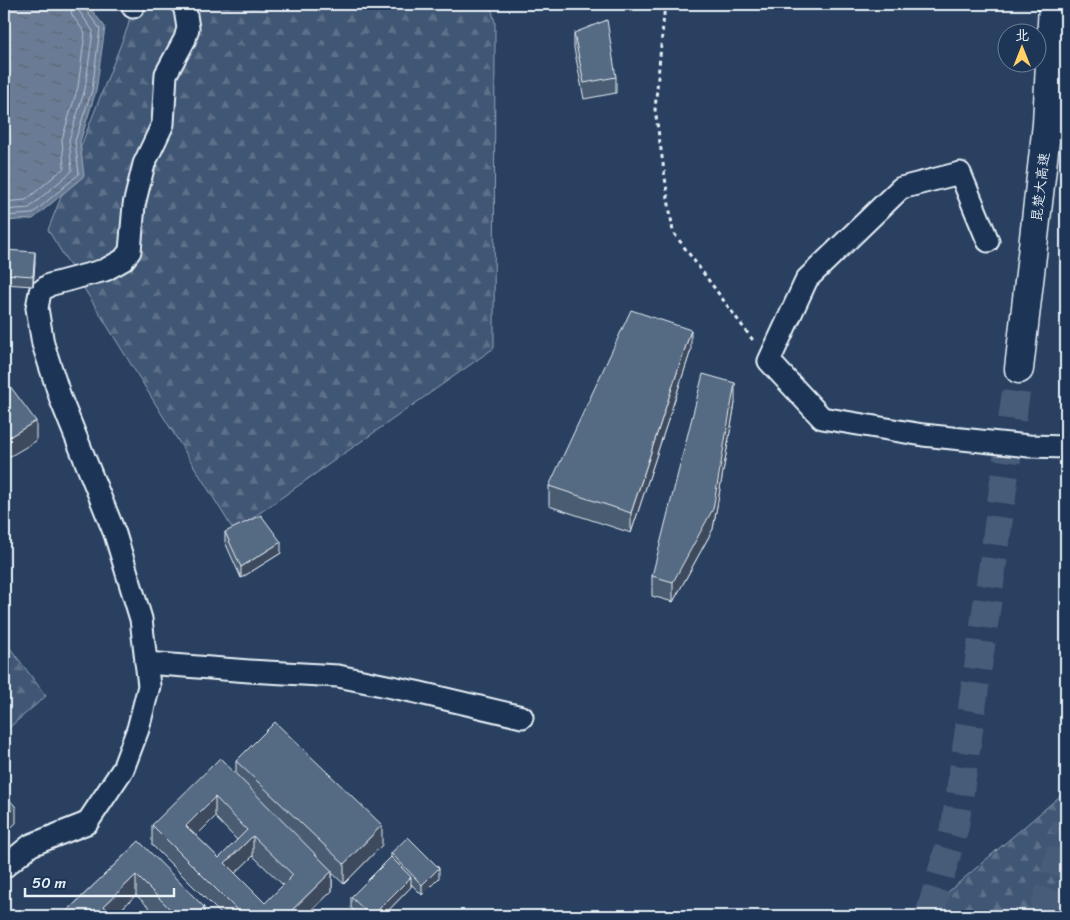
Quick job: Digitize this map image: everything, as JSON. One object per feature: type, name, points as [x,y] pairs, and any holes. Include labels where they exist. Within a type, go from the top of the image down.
[{"type":"highway","name":"昆楚大高速","points":[[1019,369],[1047,124],[1053,4]]},
{"type":"street","points":[[4,867],[31,845],[87,823],[123,769],[135,737],[148,686],[141,619],[115,534],[61,400],[43,344],[37,308],[40,292],[49,285],[105,270],[123,260],[130,251],[134,206],[144,164],[164,124],[166,74],[185,39],[188,28],[185,9],[182,4]]},
{"type":"street","points":[[988,241],[960,173],[901,188],[807,279],[769,361],[822,418],[923,435],[1029,446],[1066,447]]},
{"type":"street","points":[[146,663],[338,676],[522,717]]},
{"type":"path","points":[[665,4],[655,109],[673,232],[769,361]]},
{"type":"green space","points":[[132,4],[490,4],[495,22],[494,348],[234,531],[48,230],[128,26]]},
{"type":"green space","points":[[4,640],[46,696],[4,732]]},
{"type":"green space","points":[[1066,791],[1066,916],[920,916]]},
{"type":"water","points":[[4,4],[87,4],[105,27],[96,91],[80,142],[84,176],[33,219],[4,221]]},
{"type":"building","points":[[607,20],[616,77],[584,83],[574,33]]},
{"type":"building","points":[[4,250],[35,252],[33,276],[4,274]]},
{"type":"building","points":[[631,310],[691,330],[631,513],[549,486]]},
{"type":"building","points":[[703,374],[735,383],[713,509],[673,582],[652,576]]},
{"type":"building","points":[[7,382],[36,421],[4,440],[4,383]]},
{"type":"building","points":[[261,515],[281,542],[241,567],[225,532]]},
{"type":"building","points":[[275,722],[382,825],[344,864],[236,761]]},
{"type":"building","points":[[220,758],[332,871],[286,916],[243,916],[152,825]],"holes":[[[215,797],[247,830],[219,858],[186,826]],[[253,836],[293,875],[265,903],[225,863]]]},
{"type":"building","points":[[4,794],[16,807],[4,819]]},
{"type":"building","points":[[408,837],[439,868],[422,885],[391,853]]},
{"type":"building","points":[[139,841],[204,907],[195,916],[163,916],[170,909],[136,875],[104,906],[113,916],[62,916]]},
{"type":"building","points":[[391,857],[411,877],[371,916],[351,897]]},
{"type":"tunnel","points":[[929,916],[955,826],[1019,369]]},
{"type":"tunnel","points":[[1042,916],[1060,854],[1066,823]]}]
